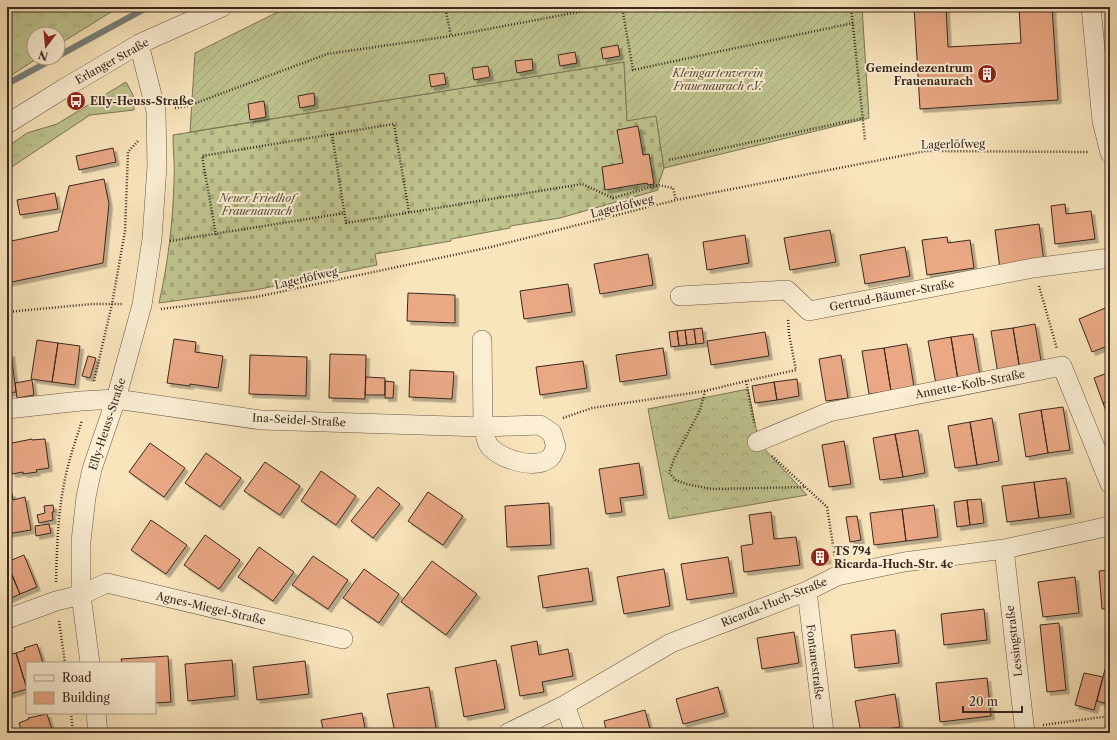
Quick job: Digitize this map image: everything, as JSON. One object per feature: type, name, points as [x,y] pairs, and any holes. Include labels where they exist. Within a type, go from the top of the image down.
[{"type":"street","name":"Erlanger Straße","points":[[7,124],[139,44],[222,7]]},
{"type":"street","points":[[1091,7],[1104,79],[1102,121],[1110,152]]},
{"type":"street","name":"Elly-Heuss-Straße","points":[[90,662],[81,595],[81,541],[86,497],[92,469],[116,399],[142,305],[152,239],[157,166],[156,111],[139,44]]},
{"type":"street","name":"Gertrud-Bäumer-Straße","points":[[786,290],[809,311],[1034,268],[1110,258]]},
{"type":"street","points":[[680,296],[786,290]]},
{"type":"street","points":[[482,340],[483,427],[489,447],[509,460],[541,462],[551,457],[556,447],[552,433],[540,425]]},
{"type":"street","points":[[1062,366],[1110,484]]},
{"type":"street","name":"Annette-Kolb-Straße","points":[[757,442],[829,412],[1062,366]]},
{"type":"street","name":"Ina-Seidel-Straße","points":[[7,409],[43,404],[116,399],[261,420],[483,427],[540,425]]},
{"type":"street","name":"Ricarda-Huch-Straße","points":[[508,733],[566,705],[671,643],[806,591],[837,576],[904,562],[1004,549],[1110,526]]},
{"type":"street","name":"Lessingstraße","points":[[1004,549],[1024,730]]},
{"type":"street","name":"Agnes-Miegel-Straße","points":[[7,619],[56,601],[81,595],[106,583],[343,639]]},
{"type":"street","name":"Fontanestraße","points":[[806,591],[824,733]]},
{"type":"street","points":[[566,705],[575,733]]},
{"type":"street","points":[[96,714],[98,733]]},
{"type":"path","points":[[445,7],[451,36]]},
{"type":"path","points":[[156,111],[188,106],[327,54],[451,36],[605,7]]},
{"type":"path","points":[[622,7],[633,70],[853,23]]},
{"type":"path","points":[[852,7],[865,140]]},
{"type":"path","points":[[669,160],[863,118]]},
{"type":"path","points":[[216,235],[202,156],[394,124],[409,212]]},
{"type":"path","points":[[332,134],[346,223],[582,184],[613,198],[658,185],[673,188],[676,200]]},
{"type":"path","name":"Lagerlöfweg","points":[[7,312],[92,304],[142,305],[161,309],[256,297],[490,247],[676,200],[926,150],[1110,152]]},
{"type":"path","points":[[173,242],[345,213]]},
{"type":"path","points":[[1034,268],[1062,366]]},
{"type":"path","points":[[540,425],[592,408],[705,391],[746,380],[796,370],[789,334],[786,290]]},
{"type":"path","points":[[746,380],[757,442],[827,507],[837,576]]},
{"type":"path","points":[[705,391],[700,410],[674,458],[669,473],[672,477],[686,484],[712,490],[806,487]]},
{"type":"path","points":[[71,714],[73,733]]},
{"type":"path","points":[[1024,730],[1110,716]]},
{"type":"green space","points":[[7,7],[119,7],[66,40],[66,26],[26,26],[26,66],[7,78]]},
{"type":"green space","name":"Kleingartenverein Frauenaurach e.V.","points":[[288,7],[862,7],[869,118],[664,168],[656,116],[627,121],[624,62],[190,132],[195,53]]},
{"type":"green space","name":"Neuer Friedhof Frauenaurach","points":[[624,62],[627,120],[656,116],[664,168],[658,185],[658,190],[560,218],[510,226],[510,228],[451,239],[451,241],[375,254],[377,265],[255,290],[159,303],[170,242],[174,175],[173,135]]},
{"type":"green space","points":[[126,82],[133,95],[134,110],[90,115],[7,170],[7,147],[27,133],[57,124]]},
{"type":"green space","points":[[748,389],[759,443],[807,495],[669,519],[648,409]]},
{"type":"building","name":"Gemeindezentrum Frauenaurach","points":[[914,7],[946,7],[948,47],[1021,43],[1019,7],[1052,7],[1058,100],[920,109]]},
{"type":"building","points":[[618,45],[620,56],[603,59],[601,48]]},
{"type":"building","points":[[575,52],[577,63],[560,66],[558,55]]},
{"type":"building","points":[[532,59],[533,70],[517,73],[515,61]]},
{"type":"building","points":[[488,66],[490,77],[474,80],[472,68]]},
{"type":"building","points":[[444,73],[446,84],[431,87],[429,75]]},
{"type":"building","points":[[314,93],[315,105],[300,108],[298,96]]},
{"type":"building","points":[[264,101],[266,117],[250,120],[248,104]]},
{"type":"building","points":[[638,126],[643,155],[649,154],[654,184],[648,185],[647,183],[605,190],[602,167],[623,163],[617,130]]},
{"type":"building","points":[[113,148],[116,162],[79,170],[76,156]]},
{"type":"building","points":[[104,179],[109,204],[103,263],[7,283],[7,242],[58,231],[69,186]]},
{"type":"building","points":[[55,193],[58,209],[20,215],[17,200]]},
{"type":"building","points":[[1065,204],[1066,214],[1091,211],[1095,239],[1055,244],[1051,206]]},
{"type":"building","points":[[1039,224],[1044,262],[1000,269],[995,230]]},
{"type":"building","points":[[830,230],[836,262],[790,270],[784,238]]},
{"type":"building","points":[[745,235],[749,263],[707,270],[703,242]]},
{"type":"building","points":[[947,237],[948,243],[970,240],[974,268],[927,275],[922,240]]},
{"type":"building","points":[[905,247],[910,276],[865,284],[860,255]]},
{"type":"building","points":[[648,254],[653,285],[600,294],[594,264]]},
{"type":"building","points":[[568,284],[572,312],[524,319],[520,291]]},
{"type":"building","points":[[408,293],[455,295],[455,323],[407,321]]},
{"type":"building","points":[[1110,306],[1110,345],[1092,352],[1079,319]]},
{"type":"building","points":[[1035,324],[1042,367],[1020,370],[1013,328]]},
{"type":"building","points":[[702,328],[704,343],[696,344],[694,329]]},
{"type":"building","points":[[1013,328],[1020,370],[998,374],[991,331]]},
{"type":"building","points":[[694,329],[696,344],[687,345],[685,330]]},
{"type":"building","points":[[685,330],[687,345],[679,346],[677,331]]},
{"type":"building","points":[[677,331],[679,346],[671,347],[669,332]]},
{"type":"building","points":[[765,332],[769,356],[711,365],[707,341]]},
{"type":"building","points":[[973,334],[980,376],[958,380],[951,337]]},
{"type":"building","points":[[951,337],[958,380],[936,384],[928,341]]},
{"type":"building","points":[[174,339],[196,342],[195,352],[223,356],[218,388],[190,384],[190,386],[167,383]]},
{"type":"building","points":[[37,340],[58,343],[52,382],[31,379]]},
{"type":"building","points":[[58,343],[80,346],[75,385],[52,382]]},
{"type":"building","points":[[907,344],[914,387],[891,391],[884,348]]},
{"type":"building","points":[[663,348],[667,375],[620,382],[616,355]]},
{"type":"building","points":[[884,348],[891,391],[869,394],[862,351]]},
{"type":"building","points":[[7,353],[11,353],[16,392],[7,393]]},
{"type":"building","points":[[330,354],[366,355],[365,399],[329,398]]},
{"type":"building","points":[[250,355],[307,357],[306,396],[249,394]]},
{"type":"building","points":[[841,355],[848,398],[826,401],[819,359]]},
{"type":"building","points":[[88,356],[96,358],[90,378],[82,376]]},
{"type":"building","points":[[583,361],[587,388],[540,395],[536,367]]},
{"type":"building","points":[[410,370],[454,372],[452,399],[409,397]]},
{"type":"building","points":[[1110,372],[1110,400],[1103,403],[1094,378]]},
{"type":"building","points":[[366,377],[385,378],[385,395],[365,395]]},
{"type":"building","points":[[797,379],[799,396],[777,400],[774,382]]},
{"type":"building","points":[[32,380],[34,395],[17,398],[15,383]]},
{"type":"building","points":[[385,381],[394,382],[393,398],[385,398]]},
{"type":"building","points":[[774,382],[777,400],[755,403],[752,386]]},
{"type":"building","points":[[1110,400],[1110,422],[1103,403]]},
{"type":"building","points":[[1063,407],[1070,450],[1048,453],[1041,410]]},
{"type":"building","points":[[1041,410],[1048,453],[1026,457],[1019,414]]},
{"type":"building","points":[[992,418],[999,461],[977,465],[970,422]]},
{"type":"building","points":[[970,422],[977,465],[955,468],[948,426]]},
{"type":"building","points":[[918,430],[925,473],[903,477],[895,434]]},
{"type":"building","points":[[895,434],[903,477],[880,480],[873,438]]},
{"type":"building","points":[[32,439],[45,439],[49,468],[36,470],[37,472],[12,474],[7,444]]},
{"type":"building","points":[[844,441],[851,484],[829,487],[822,445]]},
{"type":"building","points":[[150,443],[185,468],[164,497],[129,472]]},
{"type":"building","points":[[206,453],[241,478],[220,507],[185,483]]},
{"type":"building","points":[[265,462],[300,486],[280,515],[244,491]]},
{"type":"building","points":[[639,463],[644,495],[620,498],[622,512],[606,514],[599,469]]},
{"type":"building","points":[[321,471],[356,496],[336,525],[301,501]]},
{"type":"building","points":[[1066,478],[1071,514],[1039,518],[1034,482]]},
{"type":"building","points":[[1034,482],[1039,518],[1007,522],[1002,486]]},
{"type":"building","points":[[378,487],[400,504],[373,538],[351,521]]},
{"type":"building","points":[[428,492],[463,516],[443,545],[408,521]]},
{"type":"building","points":[[12,493],[13,500],[25,497],[31,530],[7,534],[7,494]]},
{"type":"building","points":[[981,499],[984,523],[970,525],[967,500]]},
{"type":"building","points":[[967,500],[970,525],[957,527],[954,502]]},
{"type":"building","points":[[549,503],[551,545],[507,547],[505,506]]},
{"type":"building","points":[[53,505],[53,520],[39,523],[37,515],[45,513],[44,506]]},
{"type":"building","points":[[934,505],[938,537],[906,541],[902,509]]},
{"type":"building","points":[[902,509],[906,541],[874,545],[870,513]]},
{"type":"building","points":[[771,512],[774,539],[796,537],[800,565],[744,572],[741,546],[753,544],[749,515]]},
{"type":"building","points":[[857,516],[861,540],[850,542],[846,517]]},
{"type":"building","points":[[151,520],[187,545],[166,574],[131,550]]},
{"type":"building","points":[[49,524],[51,533],[36,536],[35,526]]},
{"type":"building","points":[[205,535],[240,560],[219,589],[184,565]]},
{"type":"building","points":[[259,547],[294,572],[273,601],[238,577]]},
{"type":"building","name":"TS 794 Ricarda-Huch-Str. 4c","points":[[825,551],[828,560],[814,563],[812,553]]},
{"type":"building","points":[[24,555],[37,587],[20,594],[7,562]]},
{"type":"building","points":[[313,556],[348,580],[328,609],[292,585]]},
{"type":"building","points":[[728,557],[734,593],[687,600],[681,564]]},
{"type":"building","points":[[432,561],[477,594],[446,635],[401,602]]},
{"type":"building","points":[[7,564],[20,594],[7,600]]},
{"type":"building","points":[[588,568],[593,601],[543,608],[538,576]]},
{"type":"building","points":[[364,569],[399,594],[379,623],[343,598]]},
{"type":"building","points":[[664,569],[670,606],[624,614],[617,577]]},
{"type":"building","points":[[1110,570],[1110,609],[1102,609],[1099,571]]},
{"type":"building","points":[[1075,577],[1079,613],[1043,617],[1038,582]]},
{"type":"building","points":[[984,609],[987,640],[944,645],[941,614]]},
{"type":"building","points":[[1059,623],[1066,690],[1047,692],[1040,625]]},
{"type":"building","points":[[895,630],[899,663],[855,668],[851,635]]},
{"type":"building","points":[[794,632],[799,663],[762,669],[757,638]]},
{"type":"building","points":[[537,641],[539,655],[568,649],[573,676],[542,682],[544,692],[520,696],[511,646]]},
{"type":"building","points":[[37,644],[43,662],[26,662],[26,686],[16,653],[25,650],[24,648]]},
{"type":"building","points":[[16,653],[26,689],[7,695],[7,655]]},
{"type":"building","points":[[168,656],[171,702],[156,703],[156,662],[122,662],[121,659]]},
{"type":"building","points":[[232,660],[235,696],[188,701],[185,664]]},
{"type":"building","points":[[496,660],[505,709],[464,717],[455,668]]},
{"type":"building","points":[[305,661],[309,694],[257,700],[253,667]]},
{"type":"building","points":[[1105,669],[1110,670],[1110,705],[1097,701]]},
{"type":"building","points":[[1084,673],[1103,677],[1094,710],[1075,705]]},
{"type":"building","points":[[987,678],[991,716],[940,722],[936,683]]},
{"type":"building","points":[[429,687],[437,733],[395,733],[387,694]]},
{"type":"building","points":[[718,687],[725,713],[683,724],[676,699]]},
{"type":"building","points":[[895,694],[900,727],[861,733],[855,701]]},
{"type":"building","points":[[645,710],[651,733],[607,733],[604,721]]},
{"type":"building","points":[[362,713],[366,733],[324,733],[321,720]]},
{"type":"building","points":[[47,714],[53,733],[22,733],[19,723],[29,719],[28,718]]},
{"type":"waterway","points":[[66,52],[148,7]]},
{"type":"waterway","points":[[7,84],[40,66]]},
{"type":"place","name":"Gemeindezentrum Frauenaurach","points":[[987,74]]},
{"type":"place","name":"Elly-Heuss-Straße","points":[[76,101]]},
{"type":"place","name":"TS 794 Ricarda-Huch-Str. 4c","points":[[820,557]]}]
